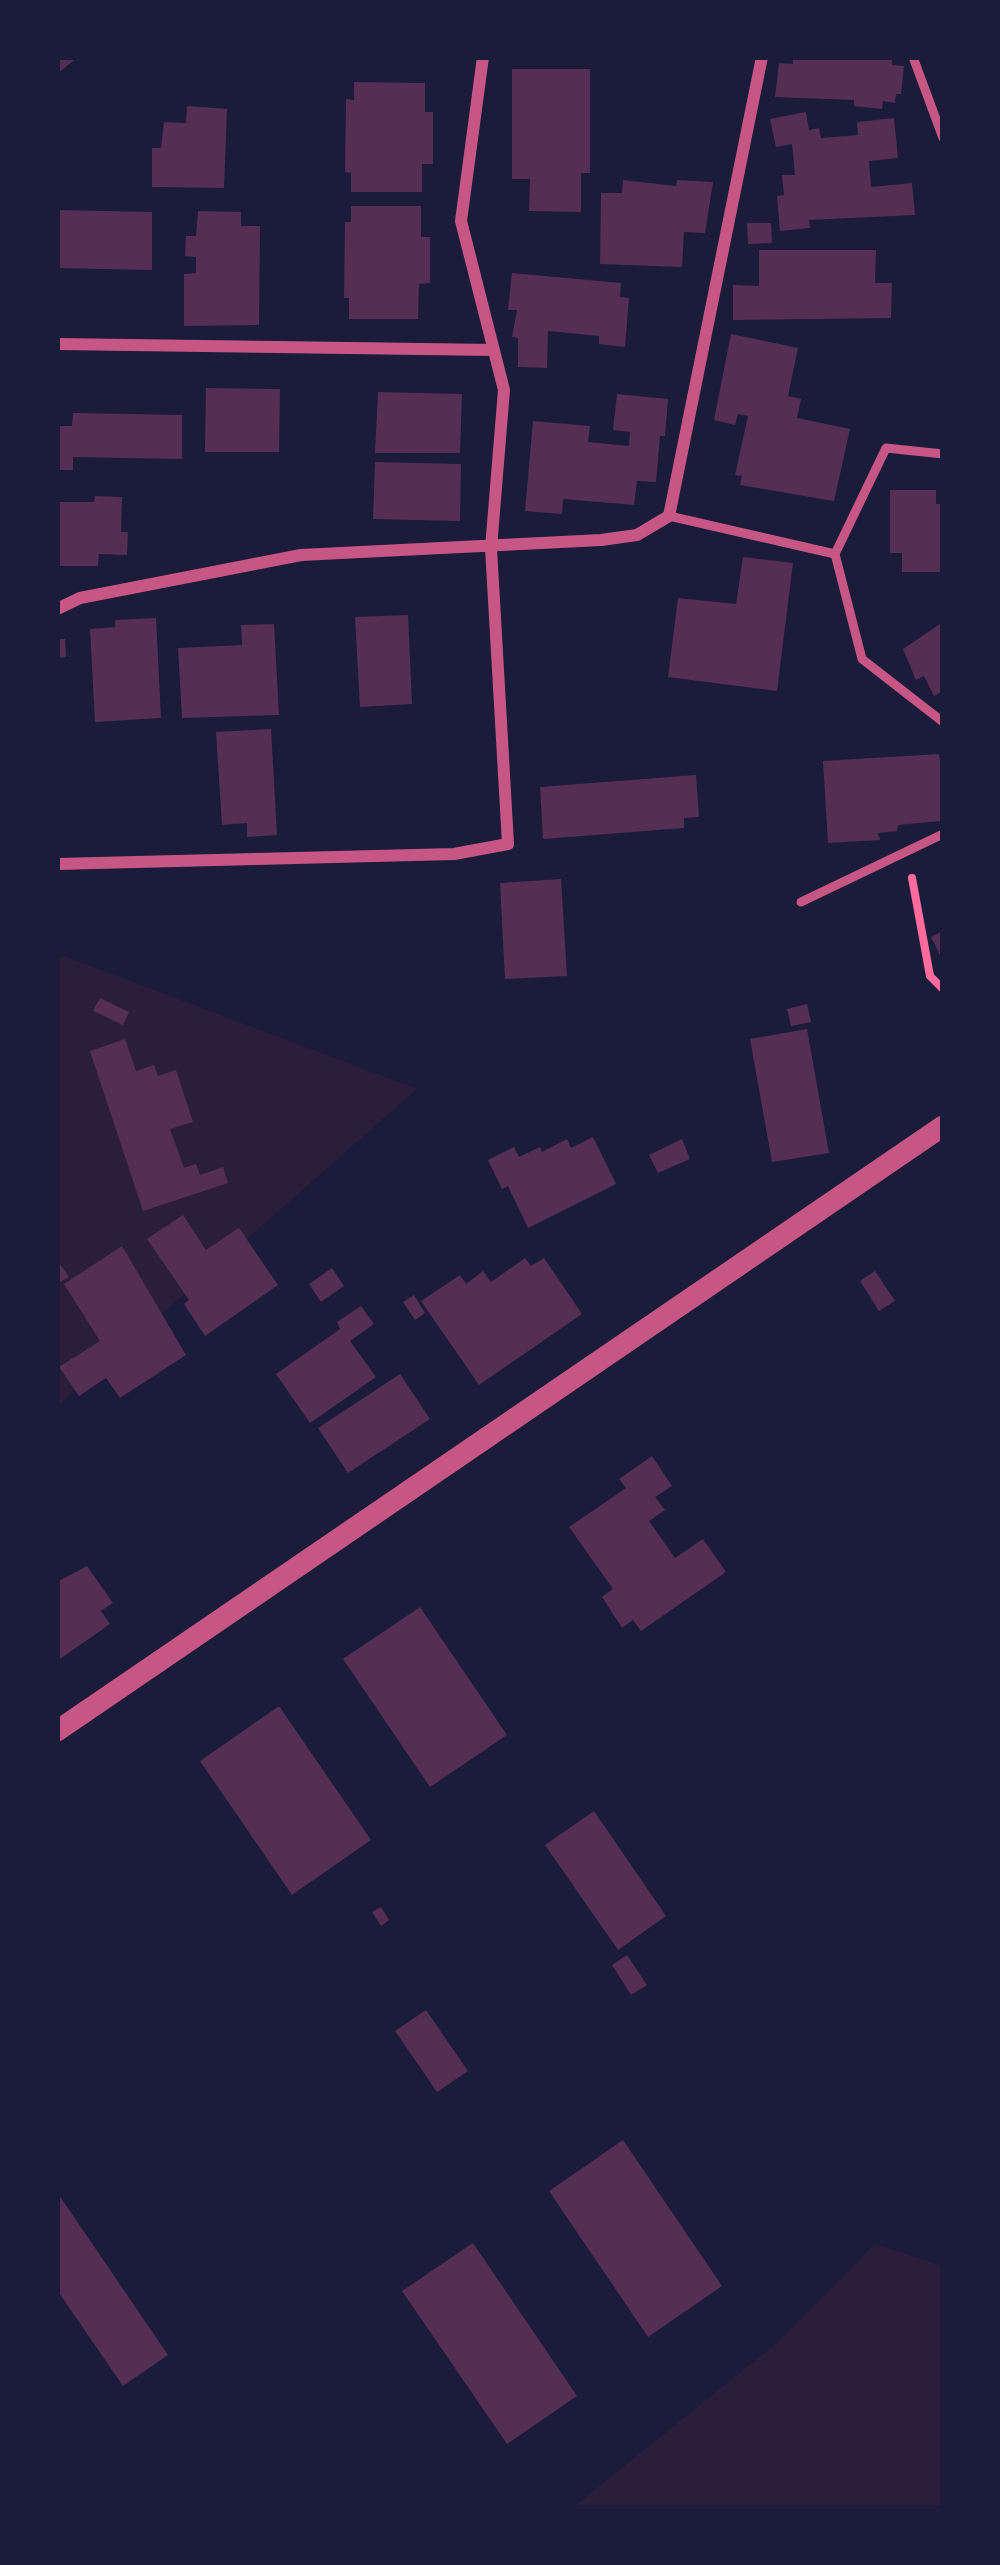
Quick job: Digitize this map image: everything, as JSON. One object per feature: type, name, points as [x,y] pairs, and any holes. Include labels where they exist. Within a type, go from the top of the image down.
[{"type":"street","points":[[57,864],[454,854],[508,844],[491,548],[504,390],[461,221],[483,57]]},
{"type":"street","points":[[57,609],[80,598],[301,555],[491,548],[637,535],[669,516],[762,57]]},
{"type":"street","points":[[57,344],[494,350]]},
{"type":"street","points":[[57,1731],[943,1126]]},
{"type":"lane","points":[[913,57],[943,138]]},
{"type":"lane","points":[[943,454],[886,448],[835,554],[862,659],[943,722]]},
{"type":"lane","points":[[669,516],[835,554]]},
{"type":"lane","points":[[801,902],[943,834]]},
{"type":"path","points":[[907,851],[930,976],[943,989]]},
{"type":"shaded area","points":[[64,956],[417,1089],[57,1406],[57,958]]},
{"type":"shaded area","points":[[875,2244],[943,2266],[943,2508],[572,2508],[778,2342]]},
{"type":"building","points":[[57,57],[78,57],[57,74]]},
{"type":"building","points":[[793,57],[892,57],[892,65],[904,66],[901,94],[896,94],[895,103],[883,101],[882,109],[854,106],[854,100],[775,97],[779,63],[793,64]]},
{"type":"building","points":[[512,69],[590,69],[590,173],[581,173],[581,212],[529,211],[530,179],[512,179]]},
{"type":"building","points":[[354,82],[425,83],[425,112],[433,112],[433,164],[422,164],[422,192],[351,192],[351,173],[345,172],[346,99],[354,100]]},
{"type":"building","points":[[187,106],[227,109],[224,188],[152,187],[152,148],[161,148],[164,122],[186,123]]},
{"type":"building","points":[[806,112],[809,130],[819,128],[821,138],[858,135],[857,122],[894,118],[898,158],[869,161],[871,187],[912,183],[915,215],[809,220],[810,228],[780,231],[777,196],[784,195],[782,175],[795,175],[792,144],[776,147],[770,119]]},
{"type":"building","points":[[623,180],[676,186],[677,180],[713,182],[705,233],[684,232],[682,267],[600,264],[601,193],[622,193]]},
{"type":"building","points":[[351,206],[421,206],[421,237],[430,237],[430,283],[419,284],[418,319],[349,319],[349,298],[344,298],[345,222],[351,222]]},
{"type":"building","points":[[57,210],[152,212],[152,270],[57,268]]},
{"type":"building","points":[[198,211],[241,212],[241,226],[260,226],[259,325],[184,326],[184,274],[196,273],[196,257],[185,256],[186,236],[196,236]]},
{"type":"building","points":[[747,223],[771,223],[772,243],[748,244]]},
{"type":"building","points":[[759,250],[876,250],[875,283],[892,283],[891,318],[733,320],[733,285],[759,286]]},
{"type":"building","points":[[512,273],[621,283],[620,297],[629,298],[625,347],[599,344],[599,336],[548,331],[547,368],[518,367],[518,338],[512,337],[517,310],[508,310]]},
{"type":"building","points":[[731,334],[798,348],[788,396],[801,399],[797,418],[850,429],[834,501],[740,485],[742,476],[735,475],[748,416],[738,414],[735,425],[714,420]]},
{"type":"building","points":[[206,388],[280,389],[279,452],[205,452]]},
{"type":"building","points":[[378,392],[462,394],[460,453],[375,453]]},
{"type":"building","points":[[617,394],[668,399],[656,482],[637,481],[634,505],[563,499],[562,514],[525,511],[533,421],[590,426],[588,442],[629,446],[630,432],[613,430]]},
{"type":"building","points":[[73,413],[182,415],[182,459],[73,457],[73,470],[57,470],[57,426],[72,426]]},
{"type":"building","points":[[375,462],[461,464],[460,521],[373,519]]},
{"type":"building","points":[[890,490],[936,490],[936,504],[943,504],[943,572],[902,572],[902,553],[890,553]]},
{"type":"building","points":[[95,496],[122,497],[121,532],[128,532],[127,555],[99,554],[98,566],[57,566],[57,502],[94,502]]},
{"type":"building","points":[[743,557],[793,563],[777,691],[668,677],[678,598],[736,604]]},
{"type":"building","points":[[408,615],[412,704],[360,707],[355,617]]},
{"type":"building","points":[[156,618],[161,718],[95,722],[90,629],[115,627],[115,620]]},
{"type":"building","points":[[943,622],[943,691],[934,696],[924,676],[916,680],[903,649]]},
{"type":"building","points":[[274,624],[279,715],[182,718],[178,648],[242,645],[241,625]]},
{"type":"building","points":[[57,639],[65,639],[66,657],[57,658]]},
{"type":"building","points":[[271,729],[277,835],[247,837],[247,823],[222,825],[216,732]]},
{"type":"building","points":[[939,754],[943,780],[940,821],[898,825],[897,831],[878,833],[880,840],[828,843],[823,761]]},
{"type":"building","points":[[696,775],[699,817],[684,818],[684,828],[543,839],[540,787]]},
{"type":"building","points":[[561,879],[567,976],[505,979],[500,883]]},
{"type":"building","points":[[943,931],[943,961],[931,937]]},
{"type":"building","points":[[100,998],[129,1012],[123,1025],[93,1011]]},
{"type":"building","points":[[807,1004],[811,1022],[791,1026],[787,1009]]},
{"type":"building","points":[[807,1029],[829,1153],[772,1162],[750,1039]]},
{"type":"building","points":[[125,1039],[136,1071],[154,1065],[158,1076],[176,1070],[193,1122],[170,1129],[184,1168],[196,1164],[200,1175],[223,1167],[228,1183],[143,1211],[90,1051]]},
{"type":"building","points":[[593,1137],[616,1184],[528,1228],[508,1186],[502,1189],[488,1160],[514,1147],[519,1157],[567,1139],[571,1148]]},
{"type":"building","points":[[682,1139],[690,1159],[658,1173],[649,1155]]},
{"type":"building","points":[[183,1215],[206,1250],[239,1228],[278,1285],[205,1336],[184,1304],[189,1300],[147,1239]]},
{"type":"building","points":[[122,1246],[186,1355],[120,1398],[106,1378],[79,1396],[59,1367],[100,1341],[64,1284]]},
{"type":"building","points":[[525,1258],[531,1266],[544,1258],[582,1314],[479,1385],[421,1301],[460,1275],[466,1284],[483,1271],[491,1282]]},
{"type":"building","points":[[57,1260],[69,1277],[57,1284]]},
{"type":"building","points":[[332,1268],[344,1286],[321,1302],[309,1284]]},
{"type":"building","points":[[875,1271],[895,1301],[879,1311],[860,1281]]},
{"type":"building","points":[[414,1295],[425,1313],[415,1320],[403,1302]]},
{"type":"building","points":[[361,1306],[374,1324],[350,1341],[376,1377],[310,1423],[276,1374],[340,1329],[337,1322]]},
{"type":"building","points":[[400,1374],[430,1419],[348,1473],[318,1428]]},
{"type":"building","points":[[652,1456],[672,1486],[655,1497],[665,1510],[649,1521],[675,1558],[703,1539],[726,1572],[641,1631],[633,1620],[622,1628],[602,1597],[613,1589],[569,1527],[626,1488],[619,1479]]},
{"type":"building","points":[[87,1566],[113,1603],[101,1611],[110,1624],[57,1661],[57,1582]]},
{"type":"building","points":[[420,1607],[507,1735],[430,1787],[343,1659]]},
{"type":"building","points":[[279,1706],[371,1840],[292,1895],[200,1761]]},
{"type":"building","points":[[594,1811],[666,1916],[618,1950],[545,1845]]},
{"type":"building","points":[[381,1907],[389,1920],[381,1926],[372,1912]]},
{"type":"building","points":[[627,1955],[647,1985],[631,1995],[612,1965]]},
{"type":"building","points":[[426,2010],[468,2071],[437,2092],[395,2031]]},
{"type":"building","points":[[623,2140],[722,2286],[648,2337],[549,2191]]},
{"type":"building","points":[[57,2192],[168,2355],[123,2386],[57,2290]]},
{"type":"building","points":[[473,2243],[577,2396],[507,2444],[402,2291]]}]
